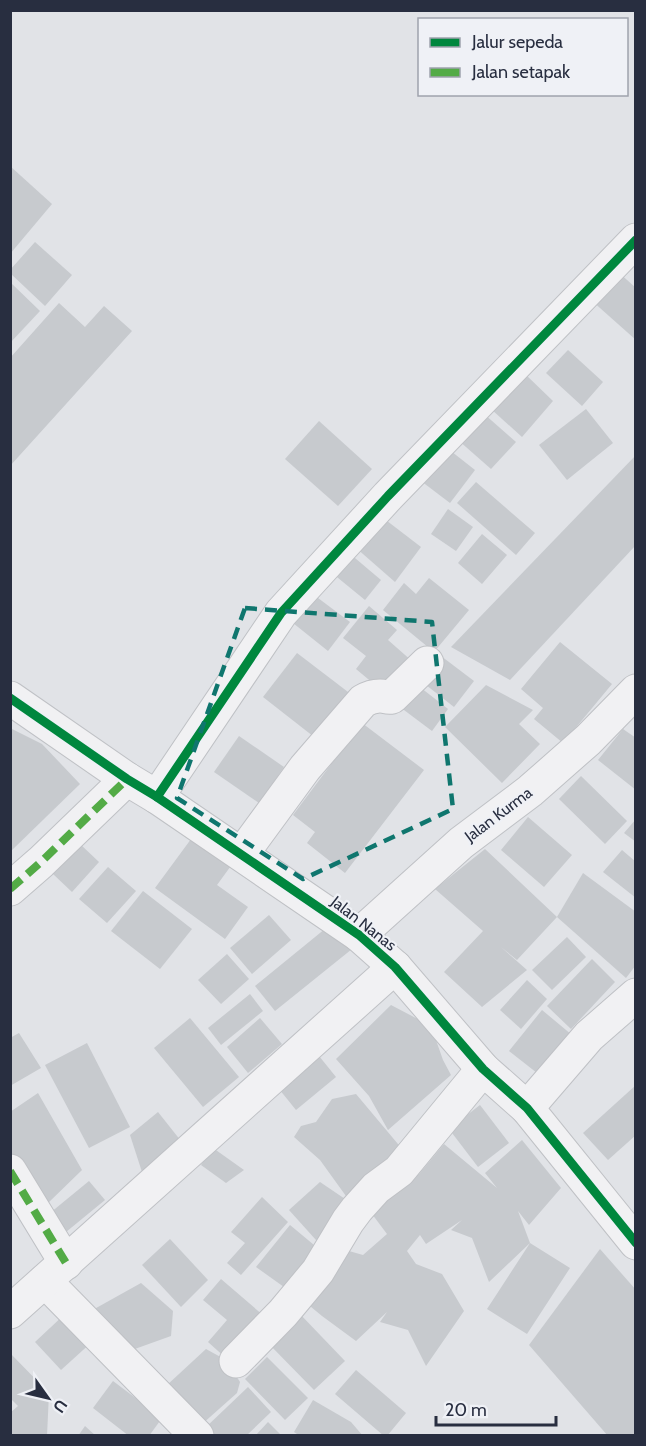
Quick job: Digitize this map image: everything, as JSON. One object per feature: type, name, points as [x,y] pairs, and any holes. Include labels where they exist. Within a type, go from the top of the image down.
[{"type":"street","points":[[157,797],[281,613],[388,496],[636,240]]},
{"type":"street","points":[[242,854],[305,768],[363,701],[379,696],[392,697],[427,663]]},
{"type":"street","name":"Jalan Kurma","points":[[359,935],[461,843],[539,783],[588,740],[636,691]]},
{"type":"street","name":"Jalan Nanas","points":[[10,698],[359,935],[395,967],[483,1069],[527,1108],[636,1243]]},
{"type":"street","points":[[10,889],[127,779]]},
{"type":"street","points":[[10,1312],[395,967]]},
{"type":"street","points":[[527,1108],[589,1036],[636,995]]},
{"type":"street","points":[[236,1361],[283,1313],[318,1271],[362,1202],[399,1171],[483,1069]]},
{"type":"street","points":[[10,1171],[56,1272],[197,1436]]},
{"type":"highlighted area","points":[[245,608],[432,622],[453,809],[303,879],[177,798]]},
{"type":"building","points":[[10,166],[52,204],[10,254]]},
{"type":"building","points":[[35,242],[72,275],[45,306],[10,273],[10,270]]},
{"type":"building","points":[[617,271],[636,288],[636,340],[591,300]]},
{"type":"building","points":[[10,282],[40,311],[10,343]]},
{"type":"building","points":[[59,303],[85,327],[104,306],[132,331],[10,466],[10,358]]},
{"type":"building","points":[[568,350],[603,382],[582,406],[546,373]]},
{"type":"building","points":[[524,373],[553,401],[522,437],[491,409]]},
{"type":"building","points":[[586,409],[613,443],[567,480],[539,445]]},
{"type":"building","points":[[483,413],[516,442],[491,469],[458,440]]},
{"type":"building","points":[[319,421],[372,469],[338,506],[285,459]]},
{"type":"building","points":[[447,448],[475,470],[450,503],[421,481]]},
{"type":"building","points":[[636,455],[636,545],[510,680],[451,647]]},
{"type":"building","points":[[476,482],[535,533],[516,555],[457,503]]},
{"type":"building","points":[[448,509],[473,527],[456,551],[431,534]]},
{"type":"building","points":[[378,514],[421,547],[395,582],[355,547]]},
{"type":"building","points":[[482,534],[507,555],[482,584],[458,563]]},
{"type":"building","points":[[349,553],[381,580],[365,600],[332,573]]},
{"type":"building","points":[[429,578],[469,610],[434,652],[383,610],[404,583],[416,594]]},
{"type":"building","points":[[314,595],[350,622],[328,651],[293,623]]},
{"type":"building","points":[[369,606],[397,630],[388,640],[413,662],[386,694],[356,669],[366,656],[343,638]]},
{"type":"building","points":[[560,642],[612,684],[563,743],[534,719],[543,708],[521,689]]},
{"type":"building","points":[[297,653],[352,695],[318,740],[263,697]]},
{"type":"building","points":[[441,656],[474,681],[454,707],[421,681]]},
{"type":"building","points":[[416,684],[448,709],[432,731],[400,707]]},
{"type":"building","points":[[486,685],[533,710],[519,724],[540,744],[502,783],[445,727]]},
{"type":"building","points":[[362,723],[424,770],[345,873],[307,843],[315,832],[293,815]]},
{"type":"building","points":[[10,728],[42,744],[80,784],[10,852]]},
{"type":"building","points":[[623,729],[636,738],[636,790],[598,760]]},
{"type":"building","points":[[239,736],[284,767],[259,803],[214,772]]},
{"type":"building","points":[[581,776],[627,821],[605,844],[559,799]]},
{"type":"building","points":[[528,817],[572,855],[544,887],[501,850]]},
{"type":"building","points":[[636,819],[636,842],[624,833]]},
{"type":"building","points":[[194,835],[233,863],[217,885],[248,907],[225,939],[155,888]]},
{"type":"building","points":[[80,844],[99,862],[72,892],[53,874]]},
{"type":"building","points":[[485,849],[557,917],[517,960],[501,947],[527,970],[482,1007],[444,972],[483,931],[435,889]]},
{"type":"building","points":[[622,850],[636,862],[636,898],[603,872]]},
{"type":"building","points":[[108,867],[136,891],[107,923],[79,899]]},
{"type":"building","points":[[583,873],[636,912],[636,965],[626,978],[557,917]]},
{"type":"building","points":[[143,891],[192,929],[160,969],[111,931]]},
{"type":"building","points":[[269,915],[291,940],[252,974],[230,948]]},
{"type":"building","points":[[331,924],[352,949],[275,1011],[255,986]]},
{"type":"building","points":[[567,937],[586,957],[552,990],[532,970]]},
{"type":"building","points":[[227,954],[249,979],[221,1004],[198,980]]},
{"type":"building","points":[[592,959],[615,982],[571,1029],[547,1006]]},
{"type":"building","points":[[527,980],[547,999],[521,1029],[500,1010]]},
{"type":"building","points":[[250,994],[263,1011],[221,1045],[208,1028]]},
{"type":"building","points":[[391,1005],[431,1026],[451,1075],[388,1130],[369,1096],[336,1059]]},
{"type":"building","points":[[542,1010],[578,1040],[546,1080],[509,1051]]},
{"type":"building","points":[[190,1018],[239,1077],[203,1107],[154,1048]]},
{"type":"building","points":[[260,1018],[282,1044],[248,1073],[227,1047]]},
{"type":"building","points":[[19,1033],[41,1068],[10,1086],[10,1038]]},
{"type":"building","points":[[87,1043],[130,1127],[89,1148],[45,1065]]},
{"type":"building","points":[[315,1051],[336,1077],[296,1110],[275,1084]]},
{"type":"building","points":[[636,1085],[636,1135],[608,1160],[583,1133]]},
{"type":"building","points":[[38,1093],[82,1170],[43,1210],[10,1152],[10,1112]]},
{"type":"building","points":[[356,1094],[408,1156],[351,1203],[320,1160],[294,1137],[301,1126],[316,1122],[332,1099]]},
{"type":"building","points":[[480,1105],[509,1143],[478,1167],[449,1129]]},
{"type":"building","points":[[158,1112],[181,1141],[142,1172],[130,1135]]},
{"type":"building","points":[[522,1140],[561,1188],[529,1225],[518,1211],[530,1243],[489,1282],[472,1238],[451,1230],[462,1220],[426,1244],[420,1235],[407,1251],[416,1264],[442,1274],[464,1311],[426,1366],[408,1330],[380,1322],[387,1312],[356,1341],[299,1297],[349,1251],[363,1255],[387,1234],[366,1206],[419,1174],[444,1144],[497,1188],[485,1173]]},
{"type":"building","points":[[213,1148],[244,1170],[226,1183],[201,1165]]},
{"type":"building","points":[[89,1181],[105,1200],[66,1232],[50,1213]]},
{"type":"building","points":[[320,1182],[351,1203],[339,1229],[316,1240],[289,1210]]},
{"type":"building","points":[[262,1197],[288,1222],[241,1275],[227,1263],[245,1243],[231,1232]]},
{"type":"building","points":[[290,1225],[314,1245],[307,1274],[291,1292],[256,1267]]},
{"type":"building","points":[[170,1239],[208,1280],[181,1307],[142,1265]]},
{"type":"building","points":[[530,1243],[570,1268],[527,1334],[487,1309]]},
{"type":"building","points":[[600,1249],[636,1290],[636,1436],[608,1436],[529,1345]]},
{"type":"building","points":[[221,1279],[264,1316],[227,1359],[208,1342],[227,1320],[203,1300]]},
{"type":"building","points":[[141,1283],[173,1311],[171,1336],[132,1350],[89,1312]]},
{"type":"building","points":[[298,1312],[345,1361],[314,1390],[267,1342]]},
{"type":"building","points":[[66,1313],[93,1341],[61,1370],[35,1342]]},
{"type":"building","points":[[206,1349],[226,1360],[240,1382],[237,1393],[201,1425],[166,1386]]},
{"type":"building","points":[[10,1353],[49,1393],[47,1436],[10,1436],[10,1413],[18,1406],[10,1398]]},
{"type":"building","points":[[267,1357],[308,1398],[285,1420],[245,1379]]},
{"type":"building","points":[[356,1370],[406,1413],[387,1436],[384,1436],[335,1394]]},
{"type":"building","points":[[113,1381],[162,1418],[149,1436],[129,1436],[93,1408]]},
{"type":"building","points":[[248,1387],[271,1412],[246,1436],[212,1436],[205,1428]]},
{"type":"building","points":[[313,1400],[351,1422],[363,1436],[300,1436],[294,1432]]},
{"type":"building","points":[[268,1422],[282,1436],[255,1436]]},
{"type":"building","points":[[85,1426],[96,1436],[78,1436]]},
{"type":"marked path","points":[[10,889],[127,779]]},
{"type":"marked path","points":[[10,1171],[66,1263]]},
{"type":"cycle path","points":[[157,797],[281,613],[388,496],[636,240]]},
{"type":"cycle path","points":[[10,698],[359,935],[395,967],[483,1069],[527,1108],[636,1243]]}]
